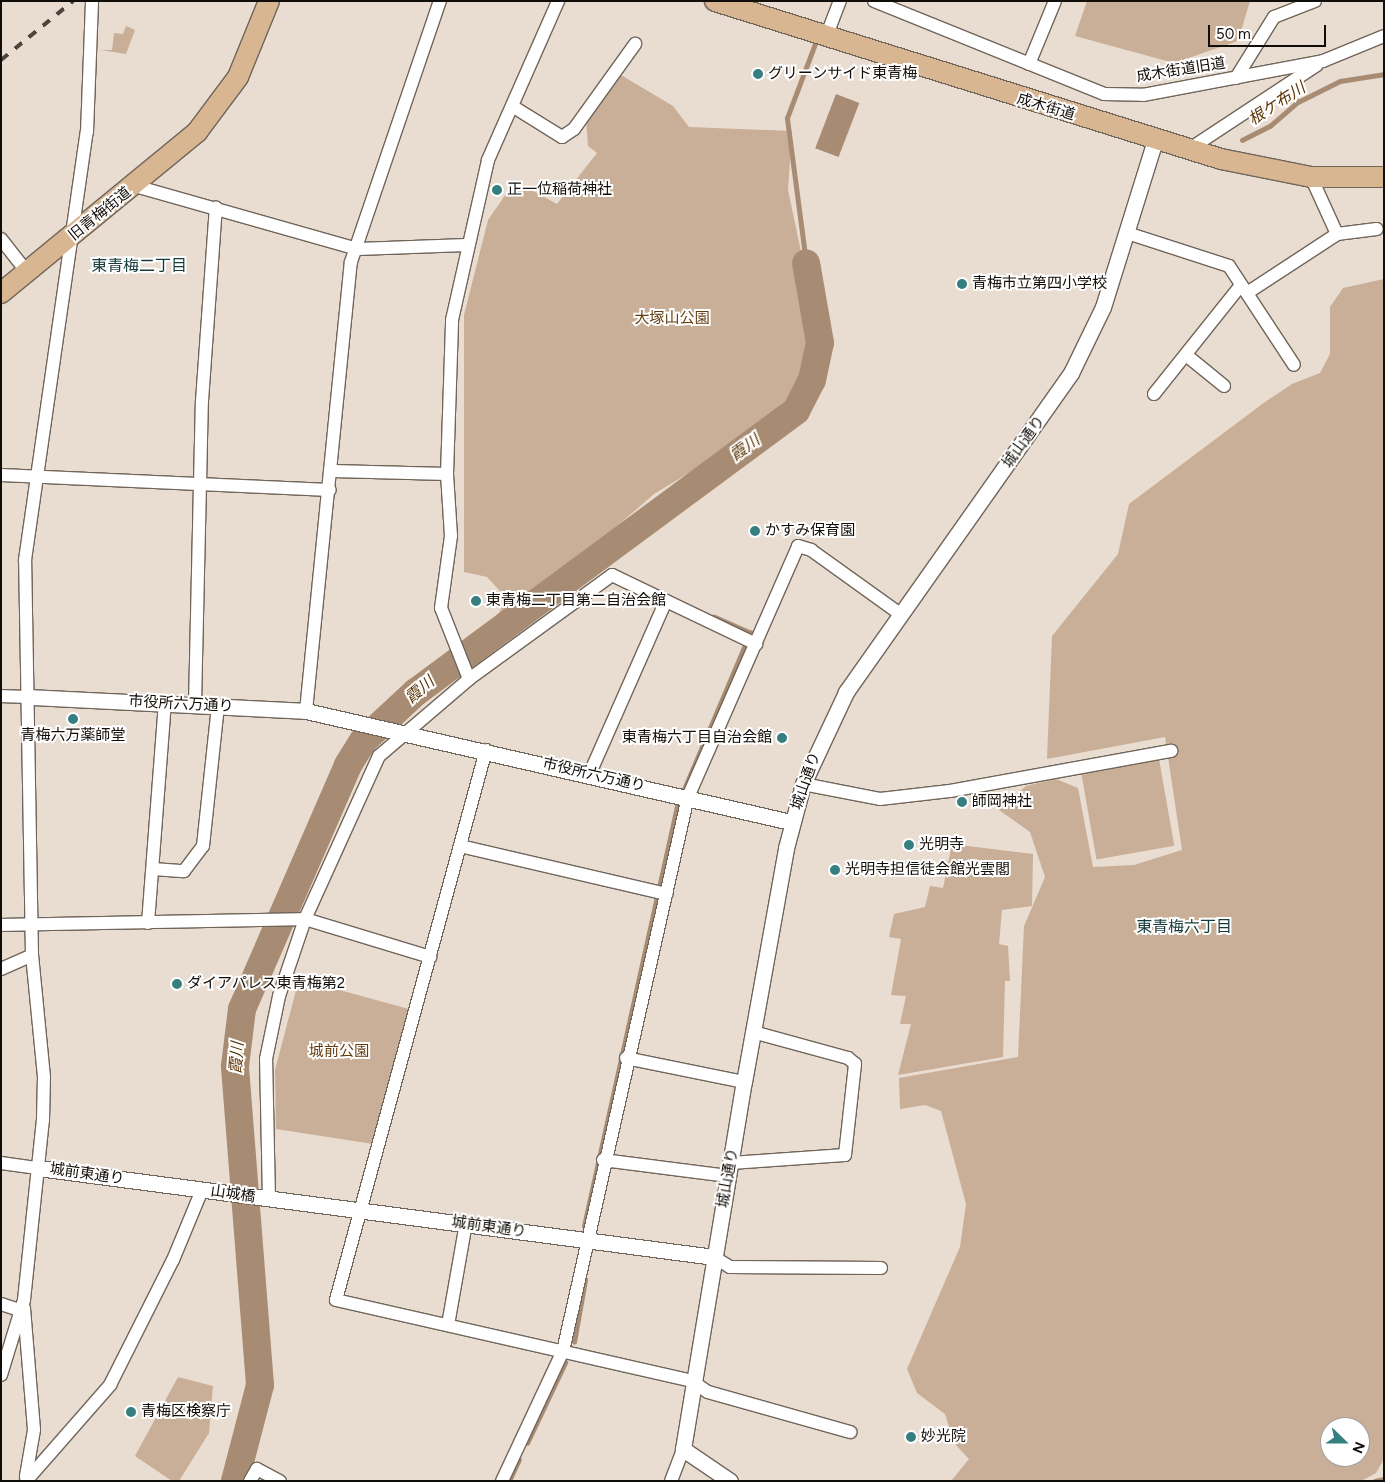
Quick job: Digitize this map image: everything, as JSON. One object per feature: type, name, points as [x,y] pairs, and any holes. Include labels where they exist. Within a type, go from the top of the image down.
[{"type":"main road","name":"旧青梅街道","points":[[1,293],[136,186],[197,132],[218,106],[246,60],[269,1]]},
{"type":"main road","name":"成木街道","points":[[715,1],[1188,150],[1312,177],[1384,177]]},
{"type":"street","points":[[306,711],[333,471],[351,262],[358,249],[440,1]]},
{"type":"street","points":[[468,676],[441,608],[450,564],[447,474],[452,320],[466,245],[482,203],[488,160],[558,1]]},
{"type":"street","points":[[826,36],[840,1]]},
{"type":"street","name":"成木街道旧道","points":[[874,1],[1104,94],[1143,95],[1323,61],[1384,36]]},
{"type":"street","points":[[1029,64],[1055,1]]},
{"type":"street","points":[[1236,78],[1274,18],[1315,1]]},
{"type":"street","points":[[1,1375],[22,1305],[38,1168],[44,1076],[32,955],[30,697],[24,592],[35,475],[64,263],[72,236],[87,132],[92,2]]},
{"type":"street","points":[[512,106],[562,137],[574,129],[635,44]]},
{"type":"street","points":[[1188,150],[1323,61]]},
{"type":"street","name":"城山通り","points":[[683,1449],[692,1381],[753,1032],[792,822],[803,784],[846,692],[1071,374],[1103,307],[1155,140]]},
{"type":"street","points":[[1312,177],[1337,234]]},
{"type":"street","points":[[136,186],[358,249],[466,245]]},
{"type":"street","points":[[195,704],[200,482],[216,208]]},
{"type":"street","points":[[1154,394],[1244,289],[1337,234],[1377,229]]},
{"type":"street","points":[[1127,233],[1229,266],[1294,365]]},
{"type":"street","points":[[1,239],[27,272]]},
{"type":"street","points":[[1186,356],[1224,386]]},
{"type":"street","points":[[333,471],[447,474]]},
{"type":"street","points":[[1,475],[200,482],[330,490]]},
{"type":"street","points":[[502,1481],[563,1351],[603,1160],[687,796],[798,546],[811,550],[900,614]]},
{"type":"street","points":[[266,1199],[266,1059],[279,996],[301,920],[374,764],[399,730],[468,676],[612,575],[755,644]]},
{"type":"street","points":[[590,773],[666,601]]},
{"type":"street","name":"市役所六万通り","points":[[1,696],[165,702],[306,711],[361,721],[590,773],[792,822]]},
{"type":"street","points":[[148,924],[165,702]]},
{"type":"street","points":[[153,869],[184,871],[203,846],[218,705]]},
{"type":"street","points":[[486,750],[336,1300],[692,1381],[708,1392],[850,1432]]},
{"type":"street","points":[[803,784],[880,798],[950,791],[1170,751]]},
{"type":"street","points":[[460,846],[665,894]]},
{"type":"street","points":[[1,925],[301,920],[430,958]]},
{"type":"street","points":[[1,969],[32,955]]},
{"type":"street","points":[[603,1160],[730,1169],[846,1155],[855,1064],[848,1058],[753,1032]]},
{"type":"street","points":[[626,1058],[744,1082]]},
{"type":"street","name":"城前東通り","points":[[1,1163],[202,1190]]},
{"type":"street","points":[[25,1481],[92,1411],[110,1385],[173,1260],[202,1190]]},
{"type":"street","name":"山城橋","points":[[202,1190],[266,1199]]},
{"type":"street","name":"城前東通り","points":[[266,1199],[359,1212],[466,1223],[714,1258]]},
{"type":"street","points":[[448,1325],[466,1223]]},
{"type":"street","points":[[714,1258],[730,1267],[881,1268]]},
{"type":"street","points":[[1,1304],[22,1305]]},
{"type":"street","points":[[22,1305],[34,1430],[25,1481]]},
{"type":"street","points":[[671,1481],[683,1449],[730,1481]]},
{"type":"street","points":[[250,1481],[257,1469],[280,1481]]},
{"type":"green space","points":[[1087,1],[1250,1],[1238,41],[1174,63],[1075,36]]},
{"type":"green space","points":[[126,26],[135,30],[126,54],[100,50],[112,50],[114,33],[123,34]]},
{"type":"green space","name":"大塚山公園","points":[[621,75],[673,106],[689,127],[792,131],[788,190],[822,351],[812,380],[794,409],[654,494],[502,626],[496,619],[503,605],[501,592],[487,577],[464,572],[464,315],[488,220],[515,181],[557,204],[597,153],[588,146],[586,119]]},
{"type":"green space","points":[[1384,279],[1384,1459],[1376,1473],[1361,1481],[951,1481],[969,1459],[954,1443],[945,1414],[917,1393],[907,1369],[960,1247],[966,1204],[941,1111],[925,1105],[900,1109],[899,1078],[1018,1057],[1024,926],[1045,877],[1030,832],[999,810],[1026,786],[1056,779],[1078,788],[1093,867],[1134,865],[1182,850],[1165,737],[1047,759],[1052,636],[1118,554],[1129,504],[1265,402],[1292,384],[1320,373],[1330,354],[1330,307],[1343,288]]},
{"type":"green space","points":[[1159,759],[1174,846],[1096,859],[1081,773]]},
{"type":"green space","points":[[952,844],[1033,854],[1032,906],[1002,910],[999,944],[1008,946],[1010,981],[1005,981],[1003,1057],[898,1075],[911,1024],[900,1024],[906,996],[891,995],[901,939],[889,937],[894,914],[925,907],[930,886],[943,888]]},
{"type":"green space","name":"城前公園","points":[[299,979],[409,1009],[373,1144],[276,1129],[275,1070]]},
{"type":"green space","points":[[178,1377],[213,1386],[209,1433],[179,1481],[172,1481],[135,1456]]},
{"type":"shaded area","points":[[836,94],[859,103],[839,157],[815,148]]},
{"type":"waterway","name":"霞川","points":[[806,263],[787,118],[815,44]]},
{"type":"waterway","name":"根ケ布川","points":[[1242,140],[1270,126],[1298,102],[1340,81],[1384,74]]},
{"type":"waterway","name":"霞川","points":[[235,1481],[260,1385],[235,1066],[242,1009],[348,765],[363,741],[416,692],[796,411],[812,380],[820,343],[806,263]]},
{"type":"waterway","points":[[584,1226],[677,806],[750,633],[714,617]]},
{"type":"waterway","points":[[574,1342],[585,1280]]},
{"type":"waterway","points":[[527,1443],[565,1363]]},
{"type":"waterway","points":[[509,1481],[519,1460]]},
{"type":"waterway","points":[[1375,1481],[1384,1479]]},
{"type":"railway","points":[[1,60],[73,1]]},
{"type":"place","name":"グリーンサイド東青梅","points":[[758,74]]},
{"type":"place","name":"正一位稲荷神社","points":[[497,190]]},
{"type":"place","name":"青梅市立第四小学校","points":[[962,284]]},
{"type":"place","name":"かすみ保育園","points":[[755,531]]},
{"type":"place","name":"東青梅二丁目第二自治会館","points":[[476,601]]},
{"type":"place","name":"青梅六万薬師堂","points":[[73,719]]},
{"type":"place","name":"東青梅六丁目自治会館","points":[[782,738]]},
{"type":"place","name":"師岡神社","points":[[962,802]]},
{"type":"place","name":"光明寺","points":[[909,845]]},
{"type":"place","name":"光明寺担信徒会館光雲閣","points":[[835,870]]},
{"type":"place","name":"ダイアパレス東青梅第2","points":[[177,984]]},
{"type":"place","name":"青梅区検察庁","points":[[131,1412]]},
{"type":"place","name":"妙光院","points":[[911,1437]]},
{"type":"district","name":"東青梅二丁目","points":[[139,266]]},
{"type":"district","name":"東青梅六丁目","points":[[1184,927]]}]
